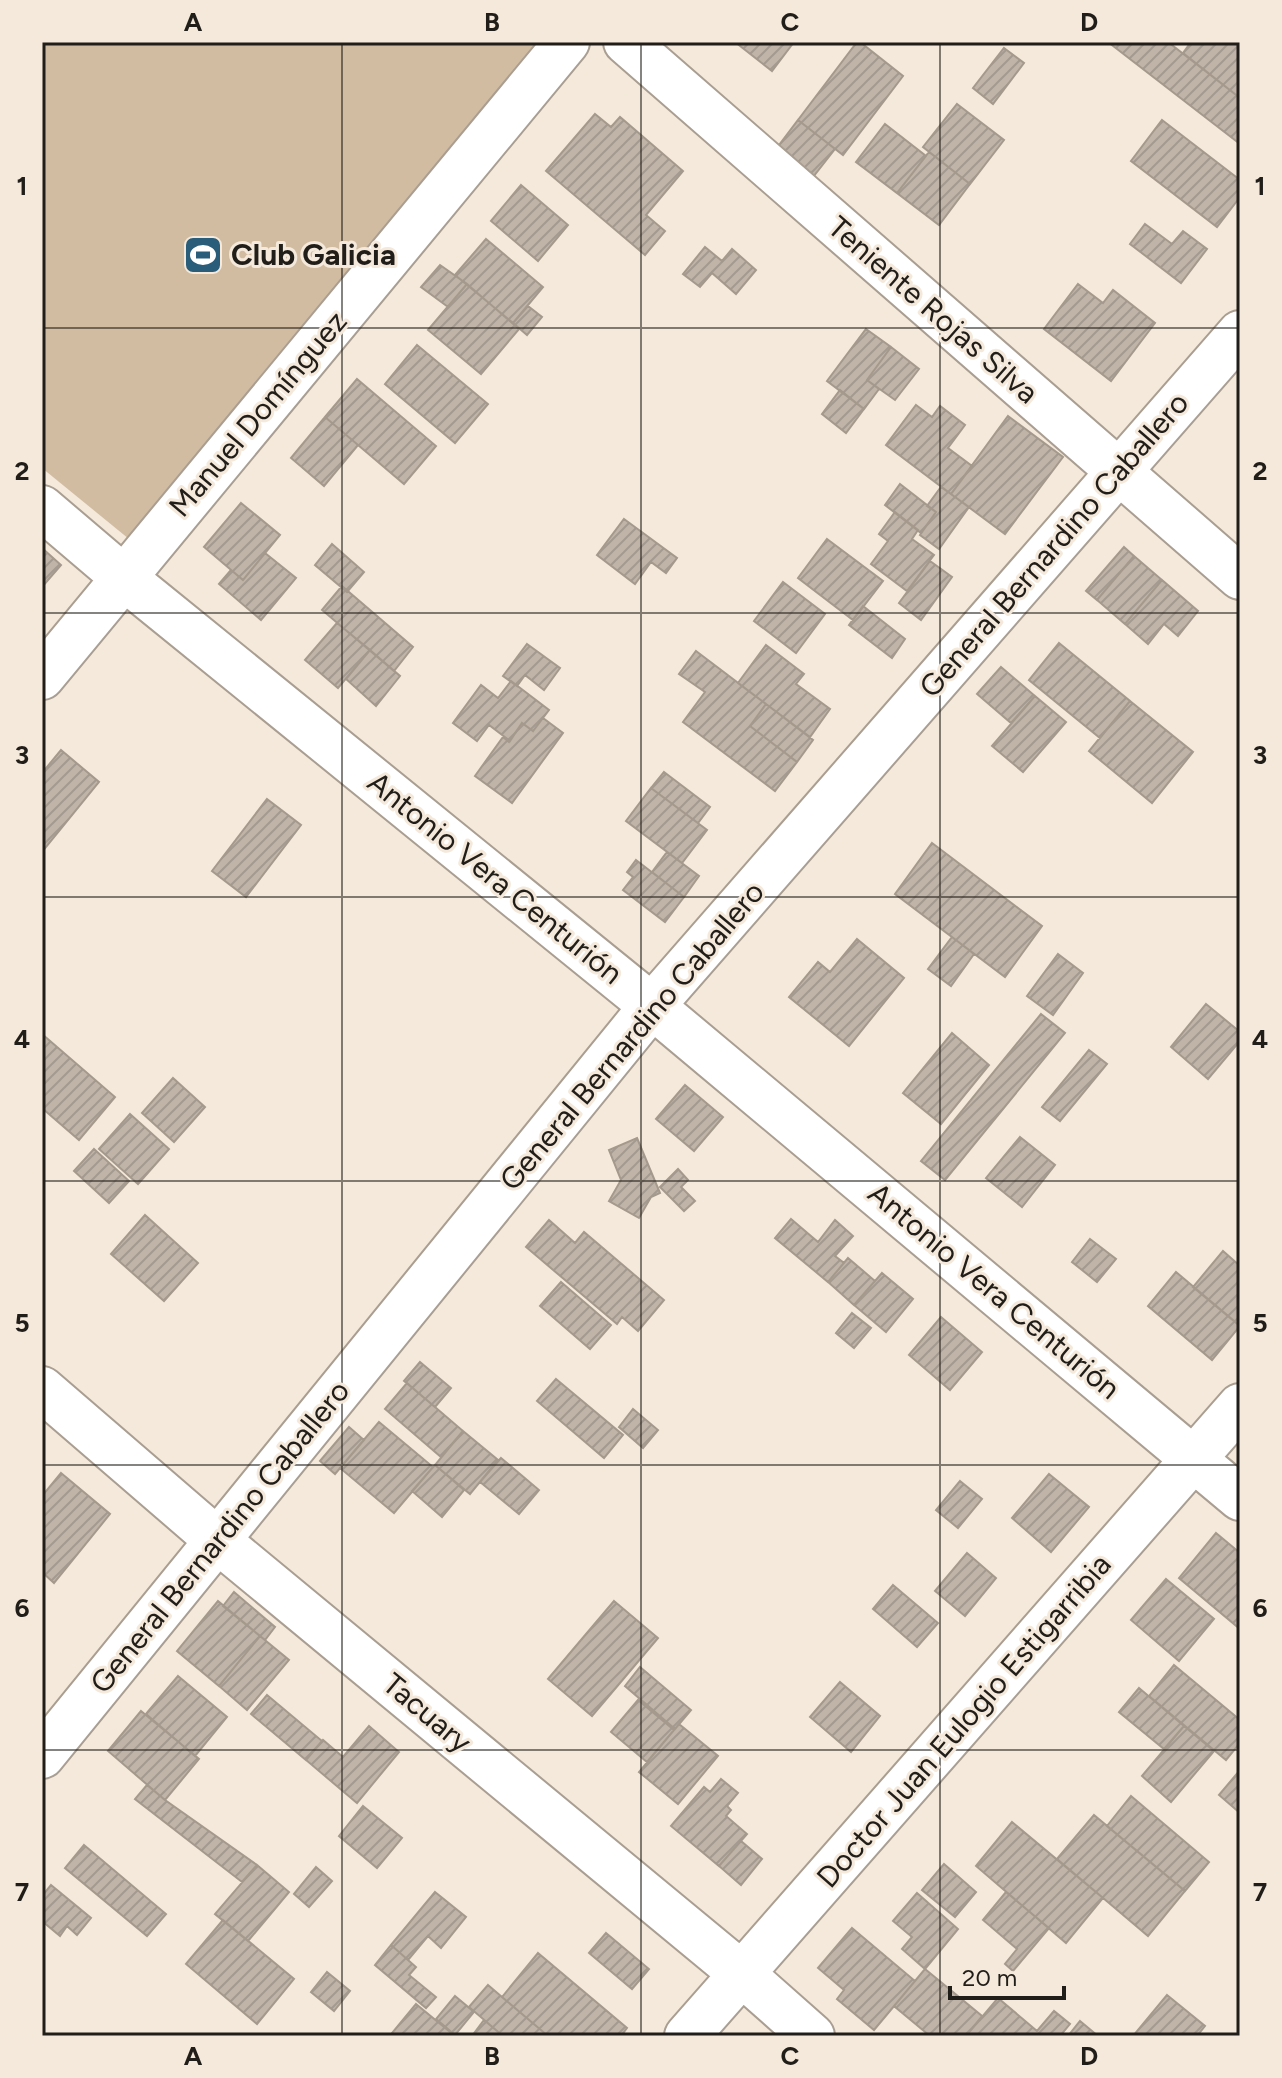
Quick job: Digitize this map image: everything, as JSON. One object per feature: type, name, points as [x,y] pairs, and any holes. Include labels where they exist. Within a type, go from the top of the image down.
[{"type":"street","name":"Manuel Domínguez","points":[[42,677],[567,42]]},
{"type":"street","name":"Teniente Rojas Silva","points":[[626,42],[1240,577]]},
{"type":"street","name":"General Bernardino Caballero","points":[[42,1756],[652,1006],[1240,333]]},
{"type":"street","name":"Antonio Vera Centurión","points":[[42,508],[652,1006],[1240,1498]]},
{"type":"street","name":"Tacuary","points":[[42,1389],[217,1540],[742,1974],[812,2036]]},
{"type":"street","name":"Doctor Juan Eulogio Estigarribia","points":[[687,2036],[1240,1406]]},
{"type":"shaded area","name":"Club Galicia","points":[[42,42],[541,42],[129,539],[42,468]]},
{"type":"building","points":[[735,42],[794,42],[772,71]]},
{"type":"building","points":[[857,42],[903,76],[843,155],[798,120]]},
{"type":"building","points":[[1108,42],[1168,42],[1240,98],[1240,144]]},
{"type":"building","points":[[1191,42],[1240,42],[1240,98],[1183,53]]},
{"type":"building","points":[[1004,48],[1024,63],[993,104],[973,88]]},
{"type":"building","points":[[957,104],[1004,140],[970,184],[923,147]]},
{"type":"building","points":[[595,114],[611,127],[620,117],[683,171],[646,215],[665,231],[645,255],[546,171]]},
{"type":"building","points":[[798,120],[835,149],[813,177],[776,149]]},
{"type":"building","points":[[1162,120],[1240,180],[1240,197],[1217,227],[1131,161]]},
{"type":"building","points":[[885,124],[926,156],[897,193],[856,162]]},
{"type":"building","points":[[929,152],[970,184],[939,225],[897,193]]},
{"type":"building","points":[[521,185],[568,225],[538,261],[491,221]]},
{"type":"building","points":[[1145,224],[1172,244],[1183,231],[1207,249],[1181,283],[1130,244]]},
{"type":"building","points":[[486,239],[543,287],[513,323],[455,275]]},
{"type":"building","points":[[705,247],[722,261],[732,249],[756,270],[736,294],[712,273],[700,287],[683,274]]},
{"type":"building","points":[[440,265],[467,284],[448,307],[421,287]]},
{"type":"building","points":[[467,284],[519,329],[481,374],[428,330]]},
{"type":"building","points":[[1078,284],[1103,303],[1113,290],[1155,323],[1111,381],[1044,329]]},
{"type":"building","points":[[528,306],[542,317],[527,335],[513,323]]},
{"type":"building","points":[[866,329],[891,347],[867,380],[879,389],[864,409],[827,381]]},
{"type":"building","points":[[417,345],[488,404],[455,443],[385,384]]},
{"type":"building","points":[[891,347],[919,369],[895,400],[867,380]]},
{"type":"building","points":[[357,379],[436,446],[404,484],[325,417]]},
{"type":"building","points":[[840,390],[864,409],[846,433],[822,414]]},
{"type":"building","points":[[916,405],[932,417],[940,406],[965,425],[948,448],[972,466],[951,494],[886,445]]},
{"type":"building","points":[[1008,416],[1063,457],[1005,534],[951,494]]},
{"type":"building","points":[[325,417],[358,445],[324,486],[291,458]]},
{"type":"building","points":[[900,484],[936,512],[921,533],[885,505]]},
{"type":"building","points":[[941,487],[969,507],[939,549],[920,535],[936,512],[927,506]]},
{"type":"building","points":[[241,503],[280,535],[243,580],[204,547]]},
{"type":"building","points":[[895,512],[918,530],[912,539],[934,555],[907,591],[871,564],[888,541],[879,534]]},
{"type":"building","points":[[624,519],[677,558],[666,573],[651,562],[635,584],[597,555]]},
{"type":"building","points":[[827,539],[883,581],[853,620],[798,578]]},
{"type":"building","points":[[332,544],[364,572],[347,592],[315,565]]},
{"type":"building","points":[[1124,547],[1134,556],[1097,600],[1086,591]]},
{"type":"building","points":[[42,548],[61,565],[42,587]]},
{"type":"building","points":[[265,553],[296,578],[261,620],[219,584],[231,570],[243,580]]},
{"type":"building","points":[[1134,556],[1162,580],[1125,624],[1097,600]]},
{"type":"building","points":[[930,561],[952,577],[921,620],[899,603]]},
{"type":"building","points":[[1162,580],[1198,611],[1178,636],[1164,624],[1148,644],[1125,624]]},
{"type":"building","points":[[783,582],[825,614],[796,653],[754,621]]},
{"type":"building","points":[[342,586],[413,647],[394,671],[322,610]]},
{"type":"building","points":[[863,606],[905,639],[892,658],[849,625]]},
{"type":"building","points":[[337,623],[370,650],[338,688],[305,660]]},
{"type":"building","points":[[1059,643],[1130,701],[1100,738],[1029,680]]},
{"type":"building","points":[[527,644],[560,668],[544,690],[525,675],[517,686],[503,676]]},
{"type":"building","points":[[766,645],[804,674],[796,684],[830,709],[810,737],[738,683]]},
{"type":"building","points":[[370,650],[400,676],[376,706],[346,679]]},
{"type":"building","points":[[696,651],[766,704],[750,726],[797,762],[775,791],[683,722],[705,692],[679,674]]},
{"type":"building","points":[[1001,667],[1035,696],[1011,723],[977,694]]},
{"type":"building","points":[[511,681],[549,710],[533,731],[522,723],[510,741],[489,725],[477,741],[453,723],[481,685],[498,698]]},
{"type":"building","points":[[1035,696],[1066,722],[1023,772],[992,746]]},
{"type":"building","points":[[1130,701],[1193,752],[1152,803],[1089,751]]},
{"type":"building","points":[[766,704],[813,740],[797,762],[750,726]]},
{"type":"building","points":[[543,718],[563,733],[512,803],[475,776],[503,737],[509,742],[522,723],[533,731]]},
{"type":"building","points":[[61,750],[99,782],[42,852],[42,773]]},
{"type":"building","points":[[664,772],[710,807],[698,823],[651,788]]},
{"type":"building","points":[[651,788],[707,830],[682,863],[626,821]]},
{"type":"building","points":[[267,799],[301,825],[246,897],[212,871]]},
{"type":"building","points":[[932,843],[1042,926],[1005,977],[895,894]]},
{"type":"building","points":[[667,852],[699,876],[684,897],[652,872]]},
{"type":"building","points":[[636,860],[684,897],[665,922],[623,890],[633,877],[627,872]]},
{"type":"building","points":[[952,937],[974,954],[951,986],[928,969]]},
{"type":"building","points":[[857,939],[904,978],[849,1046],[789,997],[818,962],[830,972]]},
{"type":"building","points":[[1058,954],[1083,973],[1053,1015],[1027,996]]},
{"type":"building","points":[[1206,1004],[1240,1032],[1240,1041],[1208,1079],[1171,1047]]},
{"type":"building","points":[[1041,1014],[1065,1033],[945,1180],[921,1161]]},
{"type":"building","points":[[952,1033],[989,1065],[941,1124],[903,1093]]},
{"type":"building","points":[[42,1034],[115,1097],[79,1140],[42,1108]]},
{"type":"building","points":[[1089,1050],[1107,1064],[1060,1121],[1042,1107]]},
{"type":"building","points":[[173,1078],[205,1107],[174,1142],[142,1113]]},
{"type":"building","points":[[685,1085],[723,1117],[694,1151],[656,1119]]},
{"type":"building","points":[[130,1114],[169,1149],[138,1184],[99,1149]]},
{"type":"building","points":[[1020,1137],[1055,1165],[1022,1207],[986,1178]]},
{"type":"building","points":[[637,1138],[660,1193],[651,1197],[639,1218],[609,1201],[621,1180],[609,1150]]},
{"type":"building","points":[[94,1149],[129,1181],[109,1203],[74,1171]]},
{"type":"building","points":[[678,1169],[688,1180],[681,1187],[695,1201],[684,1211],[660,1187]]},
{"type":"building","points":[[145,1215],[198,1263],[164,1301],[111,1254]]},
{"type":"building","points":[[791,1219],[818,1242],[835,1220],[853,1236],[835,1256],[844,1263],[828,1282],[775,1238]]},
{"type":"building","points":[[549,1220],[575,1243],[584,1232],[664,1300],[638,1331],[622,1317],[617,1324],[526,1247]]},
{"type":"building","points":[[1090,1239],[1116,1259],[1097,1282],[1072,1262]]},
{"type":"building","points":[[1223,1251],[1240,1266],[1240,1326],[1193,1287]]},
{"type":"building","points":[[848,1258],[875,1281],[854,1305],[828,1282]]},
{"type":"building","points":[[1176,1272],[1240,1326],[1212,1360],[1148,1306]]},
{"type":"building","points":[[882,1273],[913,1299],[886,1332],[854,1305]]},
{"type":"building","points":[[561,1282],[611,1325],[590,1349],[540,1306]]},
{"type":"building","points":[[852,1313],[871,1328],[854,1348],[836,1333]]},
{"type":"building","points":[[941,1317],[982,1352],[950,1390],[909,1355]]},
{"type":"building","points":[[420,1362],[451,1388],[435,1407],[404,1381]]},
{"type":"building","points":[[556,1379],[623,1435],[604,1458],[537,1401]]},
{"type":"building","points":[[407,1383],[463,1431],[441,1457],[385,1409]]},
{"type":"building","points":[[633,1409],[658,1430],[643,1448],[619,1427]]},
{"type":"building","points":[[379,1422],[433,1467],[394,1513],[340,1468]]},
{"type":"building","points":[[349,1427],[364,1440],[335,1474],[320,1461]]},
{"type":"building","points":[[463,1431],[498,1460],[470,1494],[435,1465]]},
{"type":"building","points":[[501,1458],[539,1490],[519,1514],[480,1482]]},
{"type":"building","points":[[435,1465],[464,1490],[442,1517],[412,1491]]},
{"type":"building","points":[[61,1473],[110,1514],[54,1583],[42,1572],[42,1496]]},
{"type":"building","points":[[1049,1474],[1089,1507],[1051,1552],[1012,1518]]},
{"type":"building","points":[[960,1481],[982,1499],[958,1528],[936,1510]]},
{"type":"building","points":[[1216,1533],[1240,1553],[1240,1629],[1179,1578]]},
{"type":"building","points":[[967,1553],[996,1578],[965,1616],[935,1591]]},
{"type":"building","points":[[1166,1579],[1214,1619],[1179,1661],[1131,1620]]},
{"type":"building","points":[[893,1585],[938,1623],[917,1647],[873,1609]]},
{"type":"building","points":[[234,1592],[275,1627],[265,1640],[223,1606]]},
{"type":"building","points":[[218,1601],[260,1636],[219,1686],[177,1651]]},
{"type":"building","points":[[614,1601],[658,1638],[592,1716],[548,1679]]},
{"type":"building","points":[[260,1636],[289,1660],[247,1710],[219,1686]]},
{"type":"building","points":[[1174,1665],[1240,1720],[1240,1743],[1226,1760],[1149,1696]]},
{"type":"building","points":[[640,1667],[691,1710],[675,1729],[625,1686]]},
{"type":"building","points":[[178,1676],[227,1717],[195,1756],[146,1714]]},
{"type":"building","points":[[840,1682],[880,1716],[851,1752],[810,1717]]},
{"type":"building","points":[[1139,1688],[1184,1726],[1164,1749],[1119,1712]]},
{"type":"building","points":[[267,1695],[322,1741],[306,1760],[251,1714]]},
{"type":"building","points":[[638,1700],[674,1730],[647,1762],[611,1732]]},
{"type":"building","points":[[141,1711],[199,1759],[165,1800],[108,1751]]},
{"type":"building","points":[[679,1724],[718,1756],[678,1804],[639,1772]]},
{"type":"building","points":[[369,1726],[399,1752],[357,1803],[306,1760],[323,1740],[343,1757]]},
{"type":"building","points":[[1184,1726],[1214,1751],[1171,1802],[1142,1776]]},
{"type":"building","points":[[1240,1770],[1240,1813],[1219,1795]]},
{"type":"building","points":[[721,1779],[738,1793],[727,1806],[731,1810],[726,1816],[747,1834],[719,1866],[671,1826],[704,1787],[710,1792]]},
{"type":"building","points":[[147,1785],[257,1865],[242,1882],[135,1799]]},
{"type":"building","points":[[1131,1796],[1209,1862],[1185,1891],[1107,1826]]},
{"type":"building","points":[[363,1806],[402,1838],[377,1868],[339,1836]]},
{"type":"building","points":[[1094,1815],[1185,1891],[1148,1936],[1057,1859]]},
{"type":"building","points":[[1012,1822],[1103,1898],[1066,1943],[976,1866]]},
{"type":"building","points":[[741,1841],[762,1859],[741,1885],[719,1866]]},
{"type":"building","points":[[84,1845],[166,1914],[147,1936],[65,1868]]},
{"type":"building","points":[[944,1864],[976,1892],[955,1917],[922,1890]]},
{"type":"building","points":[[257,1865],[289,1892],[248,1941],[215,1914]]},
{"type":"building","points":[[316,1867],[332,1881],[309,1907],[294,1894]]},
{"type":"building","points":[[51,1885],[91,1918],[77,1935],[67,1926],[60,1936],[42,1921],[42,1896]]},
{"type":"building","points":[[435,1892],[466,1917],[441,1948],[428,1936],[408,1960],[391,1945]]},
{"type":"building","points":[[1006,1892],[1049,1928],[1013,1971],[1005,1964],[1017,1949],[983,1920]]},
{"type":"building","points":[[917,1893],[958,1929],[925,1969],[902,1949],[912,1937],[893,1921]]},
{"type":"building","points":[[223,1920],[294,1979],[257,2024],[186,1964]]},
{"type":"building","points":[[852,1928],[915,1981],[874,2030],[837,1999],[844,1990],[818,1968]]},
{"type":"building","points":[[606,1933],[649,1969],[632,1989],[589,1953]]},
{"type":"building","points":[[391,1945],[416,1967],[409,1975],[436,1997],[426,2008],[375,1965]]},
{"type":"building","points":[[538,1953],[627,2028],[621,2036],[548,2036],[502,1997]]},
{"type":"building","points":[[925,1969],[982,2016],[966,2036],[930,2036],[894,2006]]},
{"type":"building","points":[[327,1972],[350,1991],[334,2011],[311,1992]]},
{"type":"building","points":[[488,1985],[548,2036],[503,2036],[469,2007]]},
{"type":"building","points":[[1167,1995],[1205,2026],[1197,2036],[1133,2036]]},
{"type":"building","points":[[455,1996],[474,2012],[455,2035],[436,2019]]},
{"type":"building","points":[[998,1998],[1037,2031],[1054,2011],[1070,2024],[1060,2036],[966,2036]]},
{"type":"building","points":[[416,2004],[455,2036],[396,2036],[392,2033]]},
{"type":"building","points":[[484,2020],[503,2036],[472,2036]]},
{"type":"building","points":[[1080,2021],[1098,2036],[1068,2036]]},
{"type":"place","name":"Club Galicia","points":[[203,255]]}]
